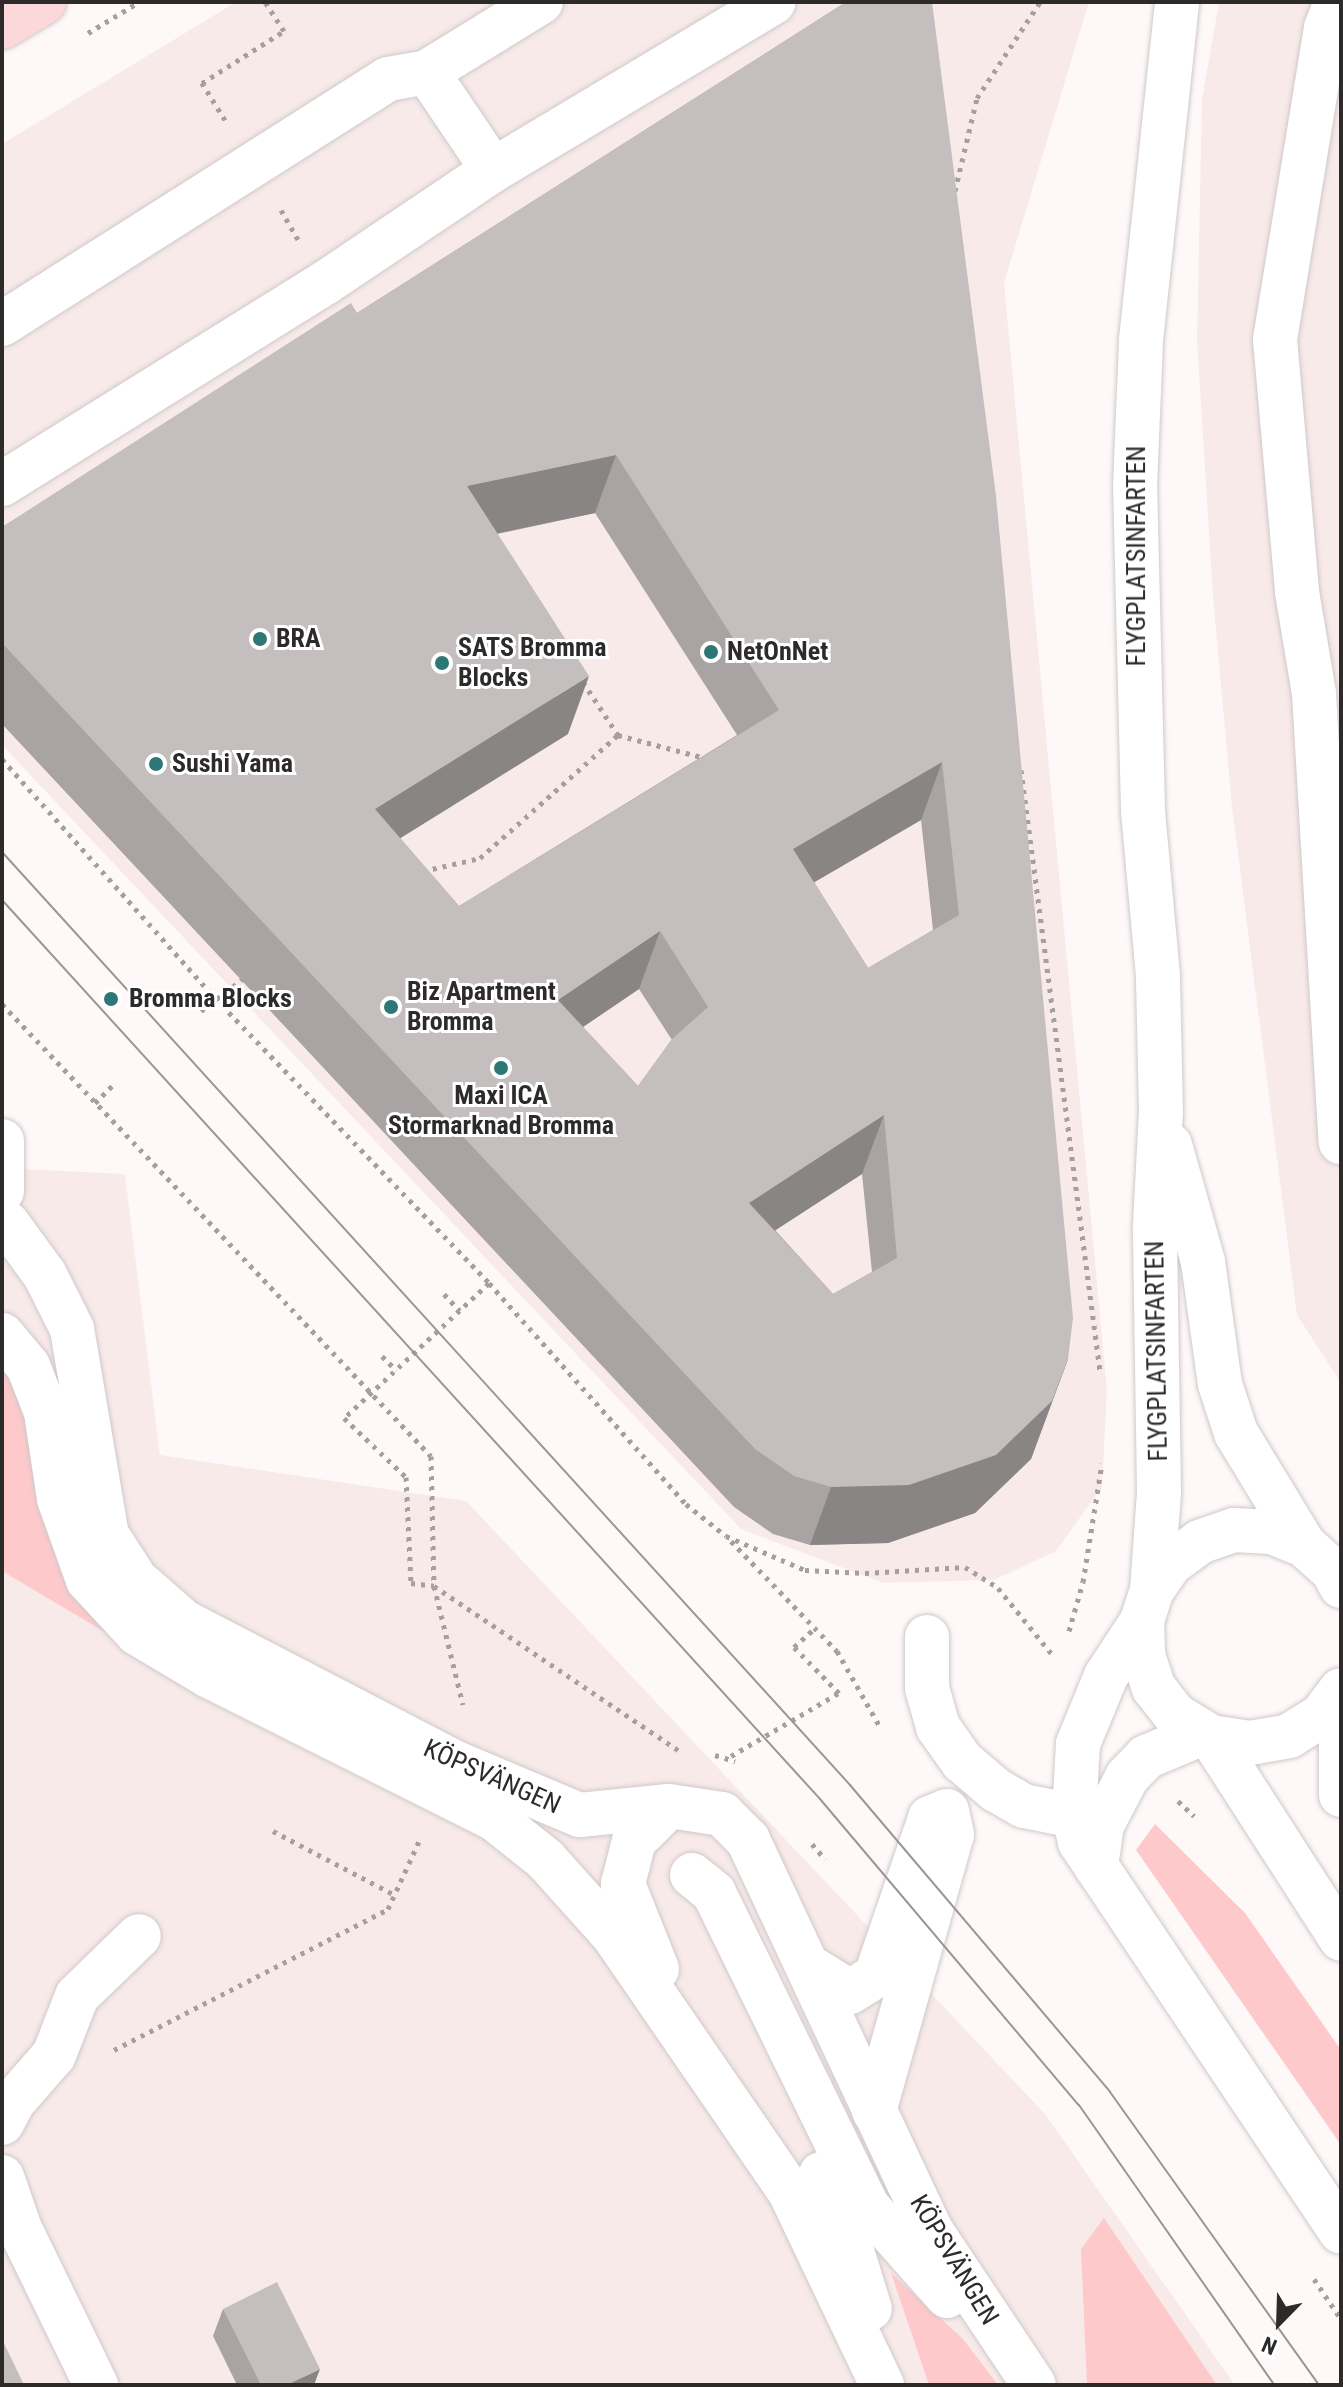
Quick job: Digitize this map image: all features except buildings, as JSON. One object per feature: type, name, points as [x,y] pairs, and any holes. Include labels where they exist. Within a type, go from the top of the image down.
[{"type":"main road","points":[[2,27],[44,2]]},
{"type":"street","points":[[2,324],[388,79],[427,72],[541,2]]},
{"type":"street","points":[[2,484],[325,283],[493,170],[774,2]]},
{"type":"street","name":"FLYGPLATSINFARTEN","points":[[1177,2],[1141,340],[1135,486],[1143,810],[1158,976],[1161,1112],[1155,1225],[1159,1492],[1143,1655],[1154,1688],[1175,1715],[1207,1735]]},
{"type":"street","points":[[1336,2],[1326,28],[1275,339],[1297,592],[1314,694],[1341,1142]]},
{"type":"street","points":[[427,72],[493,170]]},
{"type":"street","name":"FLYGPLATSINFARTEN","points":[[1161,1112],[1203,1262],[1220,1384],[1236,1433],[1304,1545]]},
{"type":"street","points":[[2,1141],[4,1209],[10,1244],[2,1273]]},
{"type":"street","name":"KÖPSVÄNGEN","points":[[4,1209],[45,1275],[72,1329],[107,1535],[136,1580],[184,1622],[449,1777],[545,1859],[614,1936],[790,2192],[882,2385]]},
{"type":"street","name":"KÖPSVÄNGEN","points":[[2,1335],[28,1366],[46,1412],[59,1499],[88,1580],[137,1633],[209,1676],[449,1777],[580,1815],[669,1806],[722,1814],[748,1840],[930,2229],[1034,2385]]},
{"type":"street","points":[[1341,1586],[1333,1571],[1304,1545],[1271,1532],[1234,1530],[1200,1542],[1171,1563],[1106,1676],[1086,1721],[1078,1744],[1074,1816],[1080,1842],[1341,2232]]},
{"type":"street","points":[[927,1637],[927,1688],[938,1727],[962,1761],[996,1790],[1024,1806],[1074,1816]]},
{"type":"street","points":[[1096,1866],[1102,1825],[1139,1764],[1207,1735],[1250,1743],[1289,1736],[1322,1715],[1341,1690]]},
{"type":"street","points":[[1207,1735],[1341,1939]]},
{"type":"street","points":[[1341,1744],[1341,1795]]},
{"type":"street","points":[[669,1806],[634,1841],[623,1884],[682,2035]]},
{"type":"street","points":[[808,1966],[850,1992],[876,1976],[930,1818],[947,1811],[952,1834],[874,2111]]},
{"type":"street","points":[[894,2385],[841,2215],[689,1903],[692,1875],[714,1893],[868,2207],[1026,2385]]},
{"type":"street","points":[[2,2123],[13,2102],[54,2055],[77,1996],[139,1936]]},
{"type":"street","points":[[2,2177],[20,2229],[96,2385]]},
{"type":"path","points":[[202,83],[284,31],[265,2]]},
{"type":"path","points":[[957,206],[955,190],[977,98],[1040,2]]},
{"type":"path","points":[[574,669],[618,735],[702,759],[717,753]]},
{"type":"path","points":[[409,875],[480,858],[618,735]]},
{"type":"path","points":[[2,759],[215,998],[489,1283],[686,1504],[726,1536],[816,1627],[837,1651],[889,1739]]},
{"type":"path","points":[[1020,763],[1100,1381]]},
{"type":"path","points":[[201,1011],[253,972]]},
{"type":"path","points":[[2,1004],[370,1396],[431,1456],[434,1586],[470,1735],[388,1909],[110,2052]]},
{"type":"path","points":[[95,1103],[113,1085]]},
{"type":"path","points":[[489,1283],[344,1418],[406,1477],[411,1583],[434,1586],[681,1752],[693,1753]]},
{"type":"path","points":[[444,1294],[460,1311]]},
{"type":"path","points":[[382,1356],[396,1370]]},
{"type":"path","points":[[1067,1636],[1083,1582],[1103,1458]]},
{"type":"path","points":[[726,1536],[805,1570],[865,1573],[965,1567],[998,1588],[1059,1664],[1063,1650]]},
{"type":"path","points":[[706,1754],[731,1756],[839,1693],[794,1647],[816,1627]]},
{"type":"path","points":[[731,1756],[741,1768]]},
{"type":"path","points":[[1139,1764],[1204,1825]]},
{"type":"path","points":[[273,1831],[395,1895]]},
{"type":"path","points":[[804,1836],[825,1859]]},
{"type":"path","points":[[1305,2266],[1341,2319]]},
{"type":"shaded area","points":[[236,2],[1089,2],[1004,283],[1107,1391],[1102,1487],[1056,1551],[994,1580],[883,1583],[741,1529],[2,745],[2,144]]},
{"type":"shaded area","points":[[1219,2],[1341,2],[1341,1383],[1297,1315],[1232,807],[1213,597],[1197,340],[1202,99]]},
{"type":"shaded area","points":[[2,1168],[125,1174],[160,1455],[466,1501],[1045,2114],[1235,2385],[2,2385]]},
{"type":"shaded area","points":[[2,1356],[125,1644],[2,1571]]},
{"type":"shaded area","points":[[1155,1824],[1245,1913],[1341,2050],[1341,2145],[1136,1850]]},
{"type":"shaded area","points":[[1104,2218],[1217,2385],[1087,2385],[1081,2249]]},
{"type":"shaded area","points":[[891,2273],[963,2339],[998,2385],[929,2385]]},
{"type":"tram line","points":[[2,852],[850,1785],[1110,2092],[1319,2385]]},
{"type":"tram line","points":[[2,900],[820,1799],[1079,2105],[1274,2385]]},
{"type":"place","name":"BRA","points":[[260,639]]},
{"type":"place","name":"NetOnNet","points":[[711,652]]},
{"type":"place","name":"SATS Bromma Blocks","points":[[442,663]]},
{"type":"place","name":"Sushi Yama","points":[[156,764]]},
{"type":"place","name":"Bromma Blocks","points":[[111,999]]},
{"type":"place","name":"Biz Apartment Bromma","points":[[391,1007]]},
{"type":"place","name":"Maxi ICA Stormarknad Bromma","points":[[501,1068]]}]
